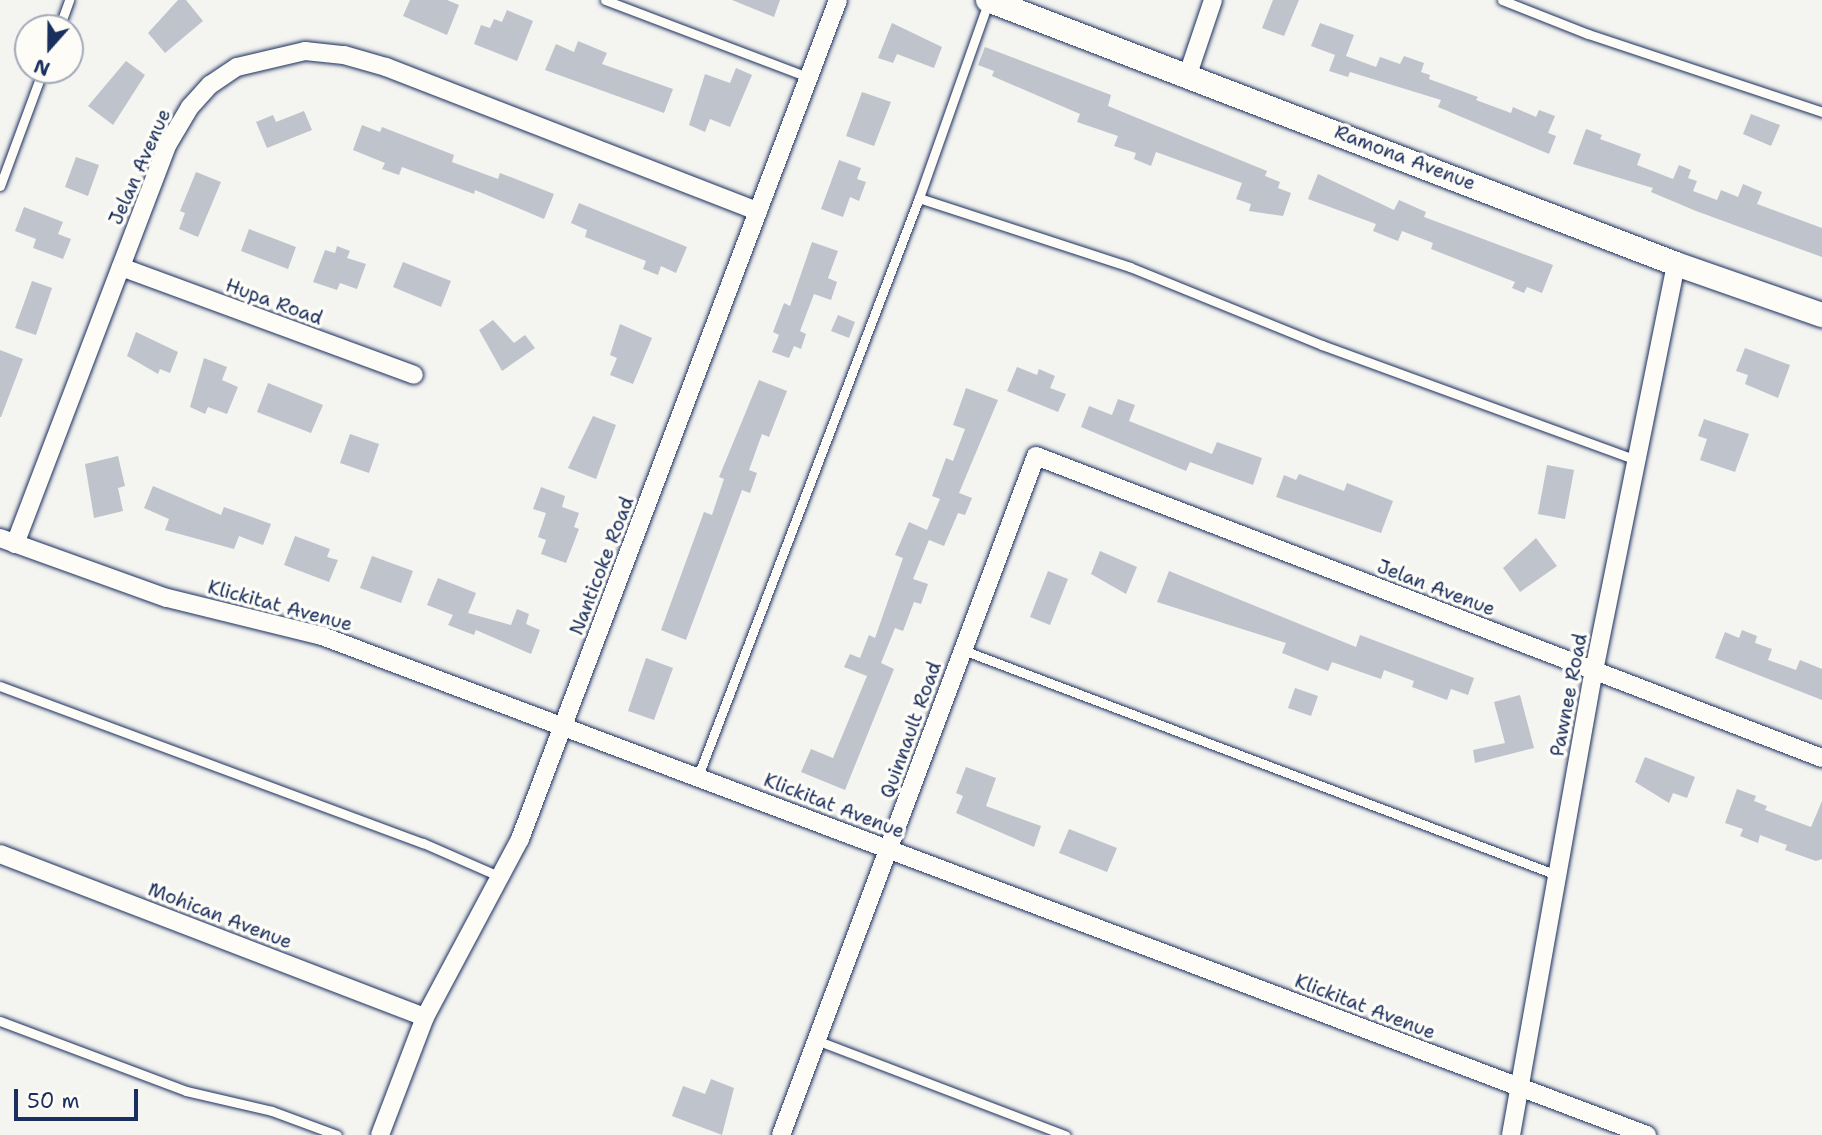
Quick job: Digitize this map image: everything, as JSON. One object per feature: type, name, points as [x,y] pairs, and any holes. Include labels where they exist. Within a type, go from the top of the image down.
[{"type":"street","name":"Nanticoke Road","points":[[380,1135],[425,1017],[502,878],[563,726],[838,0]]},
{"type":"street","name":"Ramona Avenue","points":[[989,0],[1188,74],[1676,264],[1822,315]]},
{"type":"street","points":[[1188,74],[1213,0]]},
{"type":"street","name":"Jelan Avenue","points":[[8,541],[121,267],[163,157],[190,107],[210,85],[236,67],[305,51],[344,55],[386,67],[758,211]]},
{"type":"street","name":"Pawnee Road","points":[[1511,1135],[1594,671],[1676,264]]},
{"type":"street","name":"Hupa Road","points":[[121,267],[414,375]]},
{"type":"street","name":"Jelan Avenue","points":[[1036,456],[1822,758]]},
{"type":"street","name":"Quinnault Road","points":[[780,1135],[1036,456]]},
{"type":"street","name":"Klickitat Avenue","points":[[8,541],[167,598],[322,636],[1647,1135]]},
{"type":"street","name":"Mohican Avenue","points":[[0,853],[425,1017]]},
{"type":"lane","points":[[605,0],[808,77]]},
{"type":"lane","points":[[698,776],[919,198],[989,0]]},
{"type":"lane","points":[[1502,0],[1588,34],[1822,112]]},
{"type":"lane","points":[[0,186],[38,84]]},
{"type":"lane","points":[[919,198],[1130,267],[1322,345],[1636,460]]},
{"type":"lane","points":[[963,650],[1557,875]]},
{"type":"lane","points":[[0,686],[423,843],[502,878]]},
{"type":"lane","points":[[0,1021],[187,1090],[272,1111],[337,1135]]},
{"type":"lane","points":[[816,1040],[1065,1135]]},
{"type":"building","points":[[178,0],[186,0],[203,21],[165,53],[148,33]]},
{"type":"building","points":[[410,0],[447,0],[459,5],[447,35],[403,16]]},
{"type":"building","points":[[732,0],[780,0],[774,17]]},
{"type":"building","points":[[1273,0],[1299,0],[1284,36],[1262,28]]},
{"type":"building","points":[[507,10],[533,21],[517,61],[474,44],[481,25],[490,28],[494,19],[502,22]]},
{"type":"building","points":[[892,23],[942,47],[934,68],[897,54],[893,63],[878,58]]},
{"type":"building","points":[[1320,23],[1354,35],[1346,56],[1376,67],[1380,57],[1400,64],[1404,56],[1424,63],[1421,72],[1430,75],[1429,79],[1478,97],[1476,100],[1511,113],[1513,107],[1536,117],[1539,110],[1555,116],[1548,133],[1556,136],[1549,154],[1438,107],[1441,100],[1350,72],[1348,77],[1329,71],[1335,55],[1311,46]]},
{"type":"building","points":[[578,41],[607,53],[602,64],[673,89],[664,113],[545,70],[556,44],[574,52]]},
{"type":"building","points":[[985,47],[1111,95],[1108,106],[1267,171],[1265,176],[1280,182],[1278,188],[1291,193],[1283,216],[1249,211],[1251,204],[1236,199],[1242,183],[1156,152],[1151,166],[1134,159],[1136,153],[1114,146],[1118,136],[1077,122],[1080,114],[992,76],[994,71],[978,65]]},
{"type":"building","points":[[126,61],[145,75],[113,125],[88,106]]},
{"type":"building","points":[[736,68],[752,75],[730,127],[710,119],[705,132],[689,125],[705,74],[730,83]]},
{"type":"building","points":[[862,92],[891,102],[874,146],[846,136]]},
{"type":"building","points":[[304,111],[312,130],[267,148],[256,122],[273,115],[276,122]]},
{"type":"building","points":[[1751,114],[1780,125],[1771,146],[1743,134]]},
{"type":"building","points":[[362,125],[380,132],[382,127],[454,155],[452,162],[498,179],[500,173],[554,194],[544,219],[475,190],[474,194],[402,167],[399,175],[382,169],[385,163],[353,150]]},
{"type":"building","points":[[1586,129],[1602,135],[1600,139],[1641,154],[1637,165],[1673,179],[1679,165],[1691,170],[1688,178],[1697,181],[1693,191],[1717,200],[1721,190],[1738,197],[1743,184],[1762,192],[1757,204],[1822,228],[1822,257],[1696,211],[1651,192],[1653,188],[1573,164]]},
{"type":"building","points":[[76,157],[99,165],[88,196],[65,187]]},
{"type":"building","points":[[839,160],[861,168],[857,179],[866,182],[859,201],[850,197],[843,217],[821,209]]},
{"type":"building","points":[[196,172],[221,182],[198,237],[179,229],[185,213],[180,211]]},
{"type":"building","points":[[1318,174],[1394,210],[1399,200],[1426,212],[1424,217],[1553,265],[1542,293],[1527,287],[1524,293],[1512,288],[1515,282],[1431,249],[1433,243],[1402,231],[1398,241],[1373,231],[1376,224],[1308,199]]},
{"type":"building","points":[[579,203],[687,247],[676,273],[661,266],[658,275],[643,269],[646,261],[585,237],[587,230],[571,223]]},
{"type":"building","points":[[24,207],[63,222],[58,234],[71,239],[63,259],[33,248],[36,239],[15,231]]},
{"type":"building","points":[[249,229],[296,247],[288,269],[241,251]]},
{"type":"building","points":[[812,242],[838,251],[828,278],[837,282],[831,300],[814,294],[800,331],[806,334],[801,349],[794,346],[789,358],[772,352],[779,335],[773,332],[784,303],[790,306]]},
{"type":"building","points":[[337,246],[350,251],[347,258],[366,264],[357,289],[340,283],[337,290],[313,282],[325,250],[335,253]]},
{"type":"building","points":[[403,262],[451,281],[441,307],[393,287]]},
{"type":"building","points":[[32,281],[52,288],[36,335],[15,328]]},
{"type":"building","points":[[838,315],[855,322],[849,338],[831,331]]},
{"type":"building","points":[[493,320],[514,343],[525,335],[535,348],[502,371],[479,330]]},
{"type":"building","points":[[620,324],[652,338],[633,384],[610,375],[617,358],[610,355]]},
{"type":"building","points":[[136,332],[178,352],[170,373],[160,369],[158,374],[127,356]]},
{"type":"building","points":[[1745,348],[1790,365],[1778,398],[1745,384],[1748,375],[1736,371]]},
{"type":"building","points":[[0,350],[23,359],[1,417],[0,417]]},
{"type":"building","points":[[204,358],[227,367],[222,380],[238,387],[227,414],[208,407],[205,414],[190,407]]},
{"type":"building","points":[[1017,367],[1037,375],[1039,369],[1055,376],[1050,388],[1066,394],[1058,412],[1007,391]]},
{"type":"building","points":[[759,380],[787,391],[769,437],[762,434],[749,470],[757,473],[750,493],[742,490],[686,640],[661,630],[704,512],[712,515],[724,479],[719,477]]},
{"type":"building","points":[[268,383],[323,405],[311,433],[257,412]]},
{"type":"building","points":[[966,388],[998,400],[959,493],[972,498],[965,515],[958,513],[944,546],[929,540],[913,579],[928,584],[921,604],[914,602],[903,631],[895,628],[881,663],[894,669],[845,790],[801,772],[811,749],[833,758],[867,676],[844,667],[850,654],[860,658],[869,635],[875,638],[903,558],[895,555],[909,522],[927,530],[940,499],[932,496],[946,458],[953,461],[965,429],[953,425]]},
{"type":"building","points":[[1118,399],[1135,405],[1129,421],[1212,454],[1217,442],[1262,458],[1253,485],[1190,462],[1186,471],[1081,427],[1089,406],[1112,415]]},
{"type":"building","points":[[593,416],[616,425],[596,479],[568,468]]},
{"type":"building","points":[[1704,419],[1749,434],[1735,472],[1700,460],[1707,439],[1698,436]]},
{"type":"building","points":[[350,434],[379,444],[369,473],[340,463]]},
{"type":"building","points":[[118,456],[125,486],[118,488],[123,511],[94,518],[85,464]]},
{"type":"building","points":[[1547,465],[1574,470],[1565,519],[1538,514]]},
{"type":"building","points":[[1299,474],[1344,491],[1347,483],[1393,501],[1381,533],[1276,497],[1284,475],[1296,480]]},
{"type":"building","points":[[153,486],[221,515],[224,507],[271,524],[263,545],[239,536],[234,549],[165,530],[169,519],[144,508]]},
{"type":"building","points":[[541,487],[565,496],[562,507],[579,513],[574,527],[579,529],[566,563],[541,554],[546,540],[538,537],[546,513],[533,509]]},
{"type":"building","points":[[295,536],[330,549],[327,557],[338,560],[329,582],[284,565]]},
{"type":"building","points":[[1536,538],[1557,566],[1520,592],[1503,568]]},
{"type":"building","points":[[1100,551],[1137,567],[1126,594],[1091,574]]},
{"type":"building","points":[[372,556],[413,571],[401,603],[360,588]]},
{"type":"building","points":[[1048,571],[1068,579],[1050,625],[1030,617]]},
{"type":"building","points":[[1169,571],[1356,647],[1360,635],[1474,678],[1468,695],[1451,689],[1447,700],[1412,687],[1414,681],[1384,670],[1381,679],[1332,662],[1328,671],[1282,653],[1286,643],[1157,602]]},
{"type":"building","points":[[438,578],[476,593],[468,613],[511,625],[517,609],[529,614],[526,624],[540,630],[531,654],[476,630],[474,635],[448,625],[453,615],[427,605]]},
{"type":"building","points":[[1742,630],[1757,636],[1755,643],[1772,649],[1768,660],[1796,670],[1800,660],[1822,669],[1822,700],[1715,658],[1725,632],[1739,638]]},
{"type":"building","points":[[646,658],[673,668],[654,720],[628,711]]},
{"type":"building","points":[[1295,688],[1318,696],[1311,716],[1288,708]]},
{"type":"building","points":[[1520,695],[1534,748],[1475,763],[1473,750],[1505,743],[1494,702]]},
{"type":"building","points":[[1645,757],[1695,777],[1687,798],[1673,793],[1669,803],[1635,782]]},
{"type":"building","points":[[966,767],[996,778],[986,806],[1041,826],[1034,847],[956,813],[963,796],[956,793]]},
{"type":"building","points":[[1737,789],[1756,796],[1754,801],[1767,806],[1765,810],[1811,827],[1822,801],[1822,859],[1816,861],[1785,850],[1787,845],[1760,835],[1758,843],[1740,836],[1743,829],[1725,823]]},
{"type":"building","points":[[1069,829],[1117,848],[1107,872],[1059,853]]},
{"type":"building","points":[[711,1079],[734,1088],[722,1135],[672,1116],[683,1086],[705,1094]]}]
